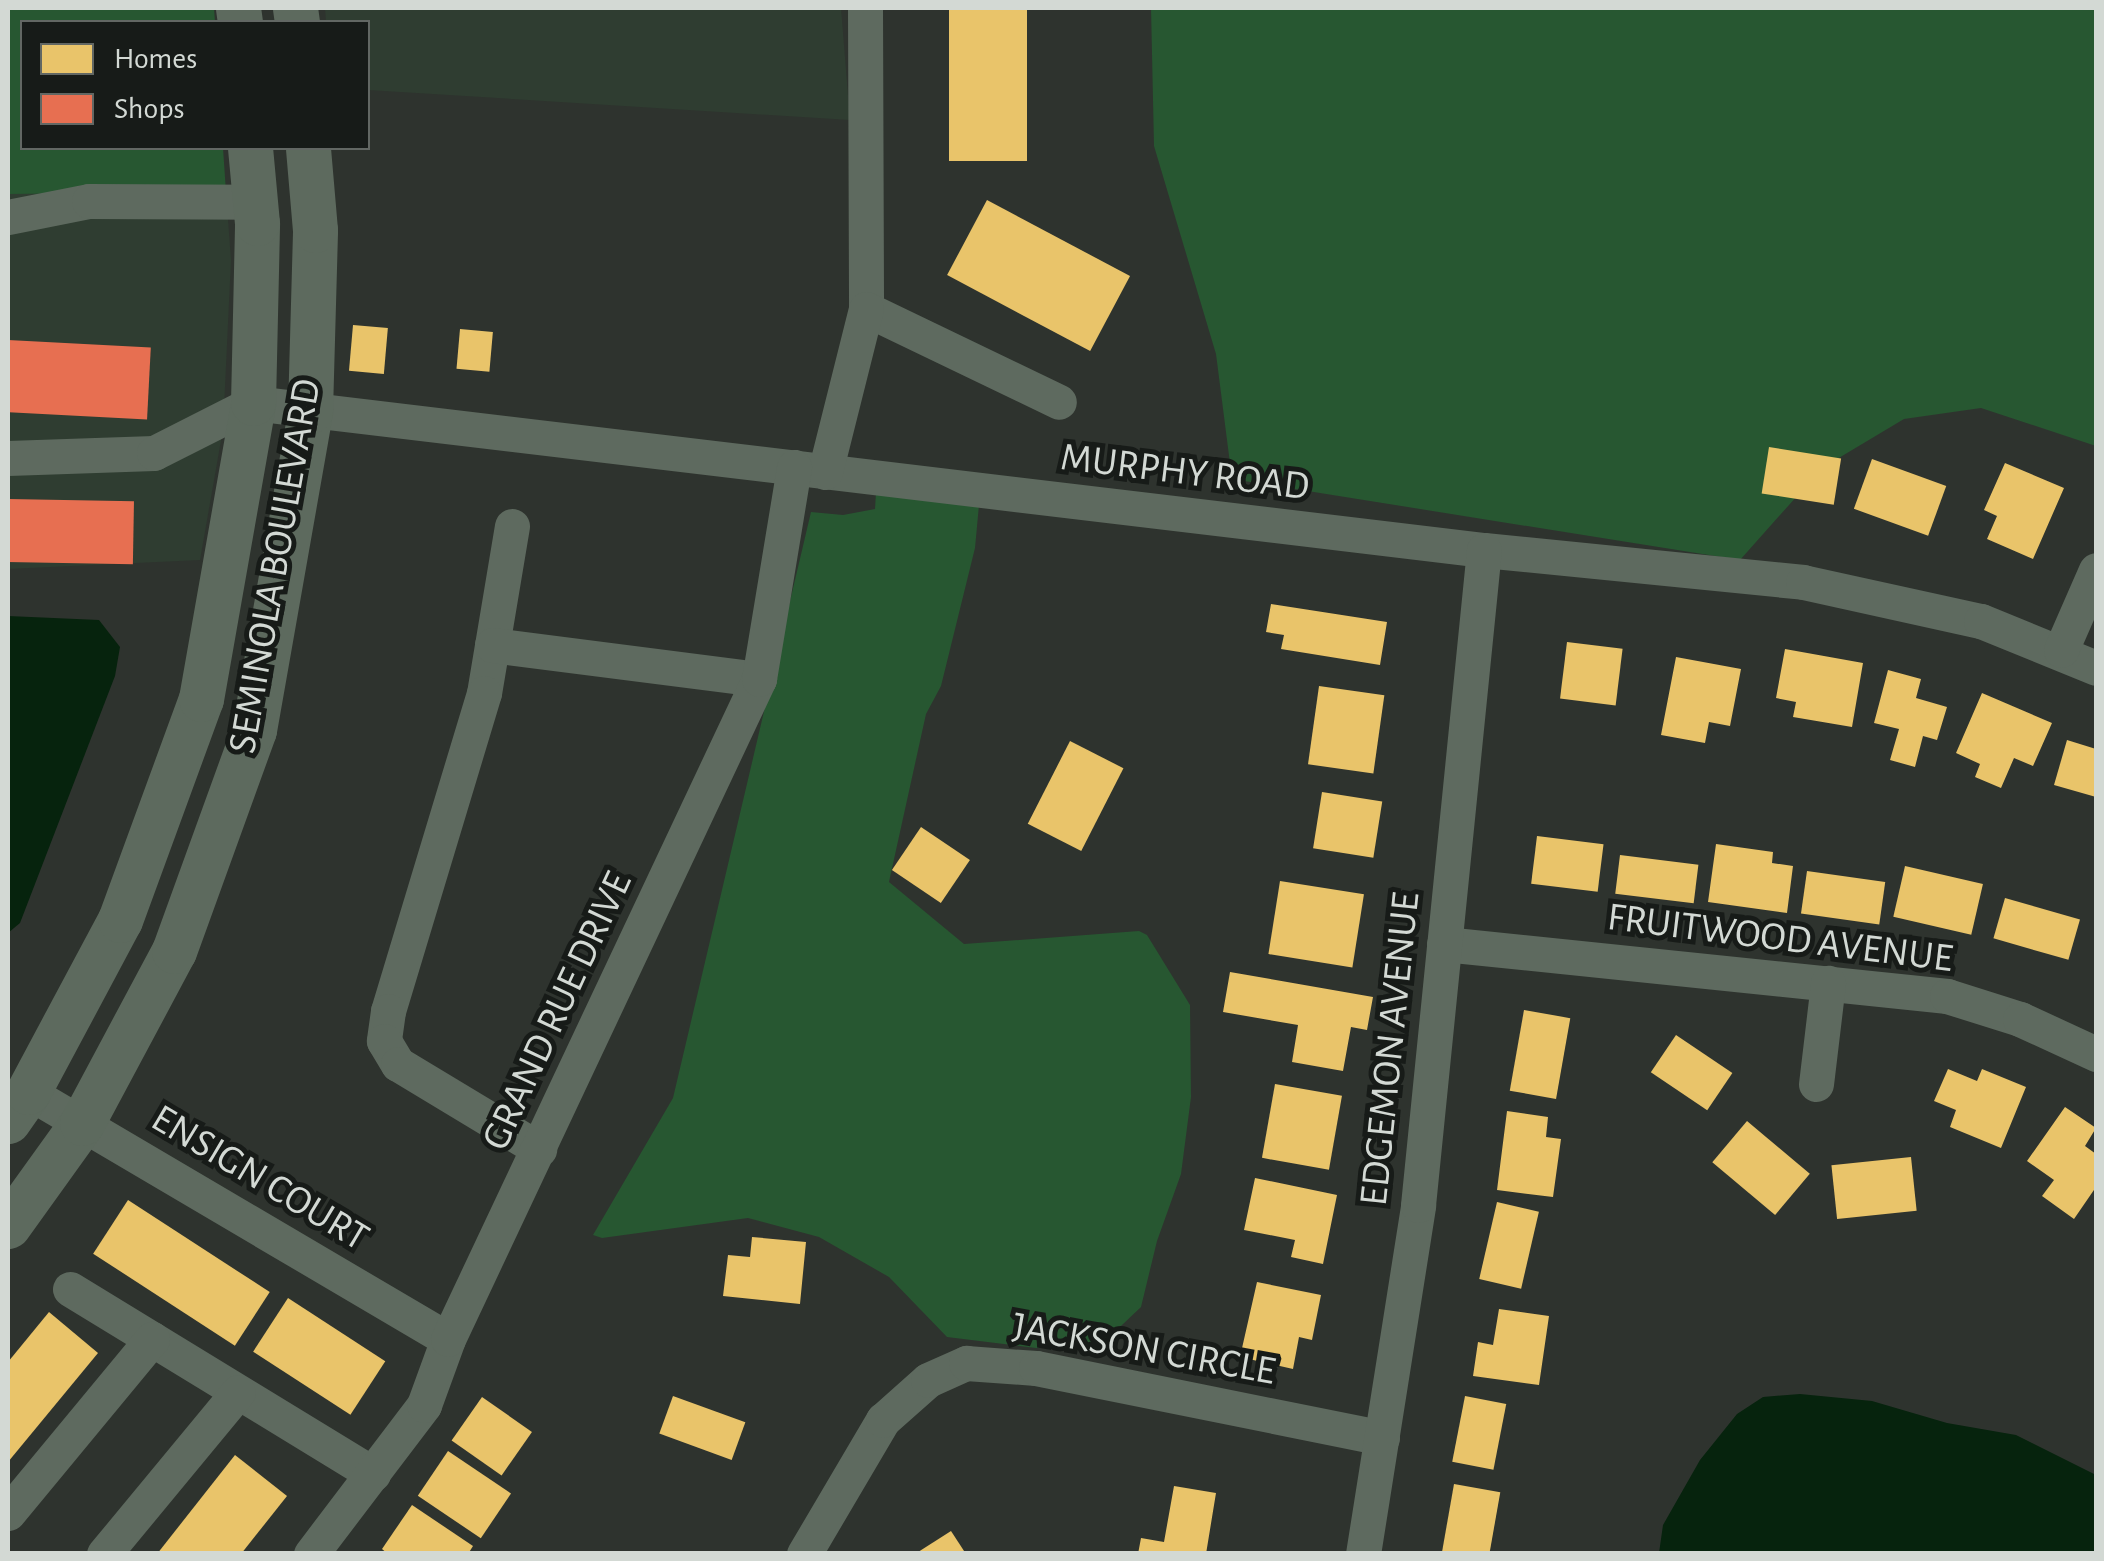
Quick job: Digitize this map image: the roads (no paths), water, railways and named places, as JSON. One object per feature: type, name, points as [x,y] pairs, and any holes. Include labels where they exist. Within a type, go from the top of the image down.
[{"type":"main road","name":"SEMINOLA BOULEVARD","points":[[18,1106],[120,920],[201,699],[253,403],[255,202],[250,150]]},
{"type":"main road","name":"SEMINOLA BOULEVARD","points":[[8,1226],[82,1122],[174,951],[254,730],[310,411],[316,230],[308,150]]},
{"type":"street","name":"GRAND RUE DRIVE","points":[[311,1554],[424,1405],[448,1338],[759,679],[810,470],[866,309],[865,8]]},
{"type":"street","points":[[8,218],[89,201],[255,202]]},
{"type":"street","points":[[866,309],[1059,402]]},
{"type":"street","points":[[8,458],[154,452],[253,403]]},
{"type":"street","name":"MURPHY ROAD","points":[[253,403],[1484,550],[1804,582],[1932,607],[2061,650],[2096,668]]},
{"type":"street","points":[[512,526],[484,694],[388,1011],[384,1040],[398,1064],[539,1150]]},
{"type":"street","name":"EDGEMON AVENUE","points":[[1363,1554],[1418,1204],[1484,550]]},
{"type":"street","points":[[2061,650],[2096,570]]},
{"type":"street","points":[[492,645],[759,679]]},
{"type":"street","name":"FRUITWOOD AVENUE","points":[[1444,944],[1947,996],[2020,1019],[2096,1054]]},
{"type":"street","points":[[1816,1084],[1828,984]]},
{"type":"street","name":"ENSIGN COURT","points":[[18,1106],[82,1122],[448,1338]]},
{"type":"street","points":[[70,1289],[373,1474]]},
{"type":"street","points":[[8,1513],[152,1339]]},
{"type":"street","name":"JACKSON CIRCLE","points":[[804,1554],[883,1420],[928,1380],[966,1363],[1036,1368],[1382,1438]]},
{"type":"street","points":[[104,1554],[238,1392]]}]
